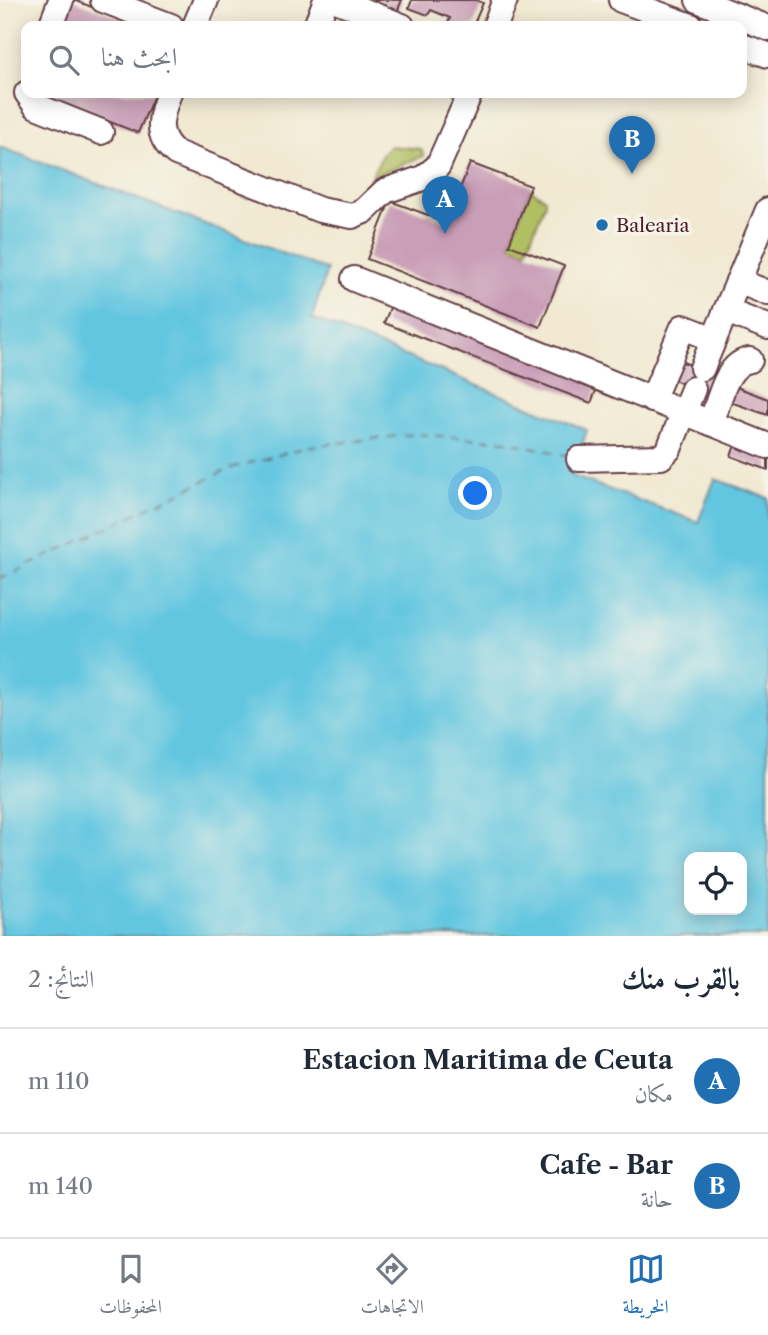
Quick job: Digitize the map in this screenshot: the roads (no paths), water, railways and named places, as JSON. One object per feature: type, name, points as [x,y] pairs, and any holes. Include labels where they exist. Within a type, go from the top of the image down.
[{"type":"street","points":[[53,21],[61,0]]},
{"type":"street","points":[[103,0],[158,21]]},
{"type":"street","points":[[197,21],[206,0]]},
{"type":"street","points":[[308,21],[310,0]]},
{"type":"street","points":[[311,21],[326,0]]},
{"type":"street","points":[[336,0],[389,21]]},
{"type":"street","points":[[497,21],[505,0]]},
{"type":"street","points":[[621,0],[678,21]]},
{"type":"street","points":[[713,3],[768,28]]},
{"type":"street","points":[[747,48],[768,55]]},
{"type":"street","points":[[30,98],[36,106],[101,132]]},
{"type":"street","points":[[167,98],[160,121],[162,136],[170,148],[320,210],[360,203],[380,180],[422,163],[449,133],[467,98]]},
{"type":"street","points":[[579,459],[661,457],[668,449],[704,337],[726,311],[764,228]]},
{"type":"street","points":[[354,279],[768,446]]},
{"type":"street","points":[[738,281],[768,293]]},
{"type":"street","points":[[726,311],[768,327]]},
{"type":"street","points":[[679,410],[697,379],[704,337]]},
{"type":"street","points":[[704,337],[751,360]]},
{"type":"street","points":[[679,410],[723,362],[751,360]]},
{"type":"water","points":[[0,147],[327,270],[312,318],[587,430],[572,476],[698,522],[715,479],[768,498],[768,936],[0,936]]},
{"type":"place","name":"Cafe - Bar","points":[[632,174]]},
{"type":"place","name":"Balearia","points":[[602,225]]},
{"type":"place","name":"Estacion Maritima de Ceuta","points":[[445,234]]}]
